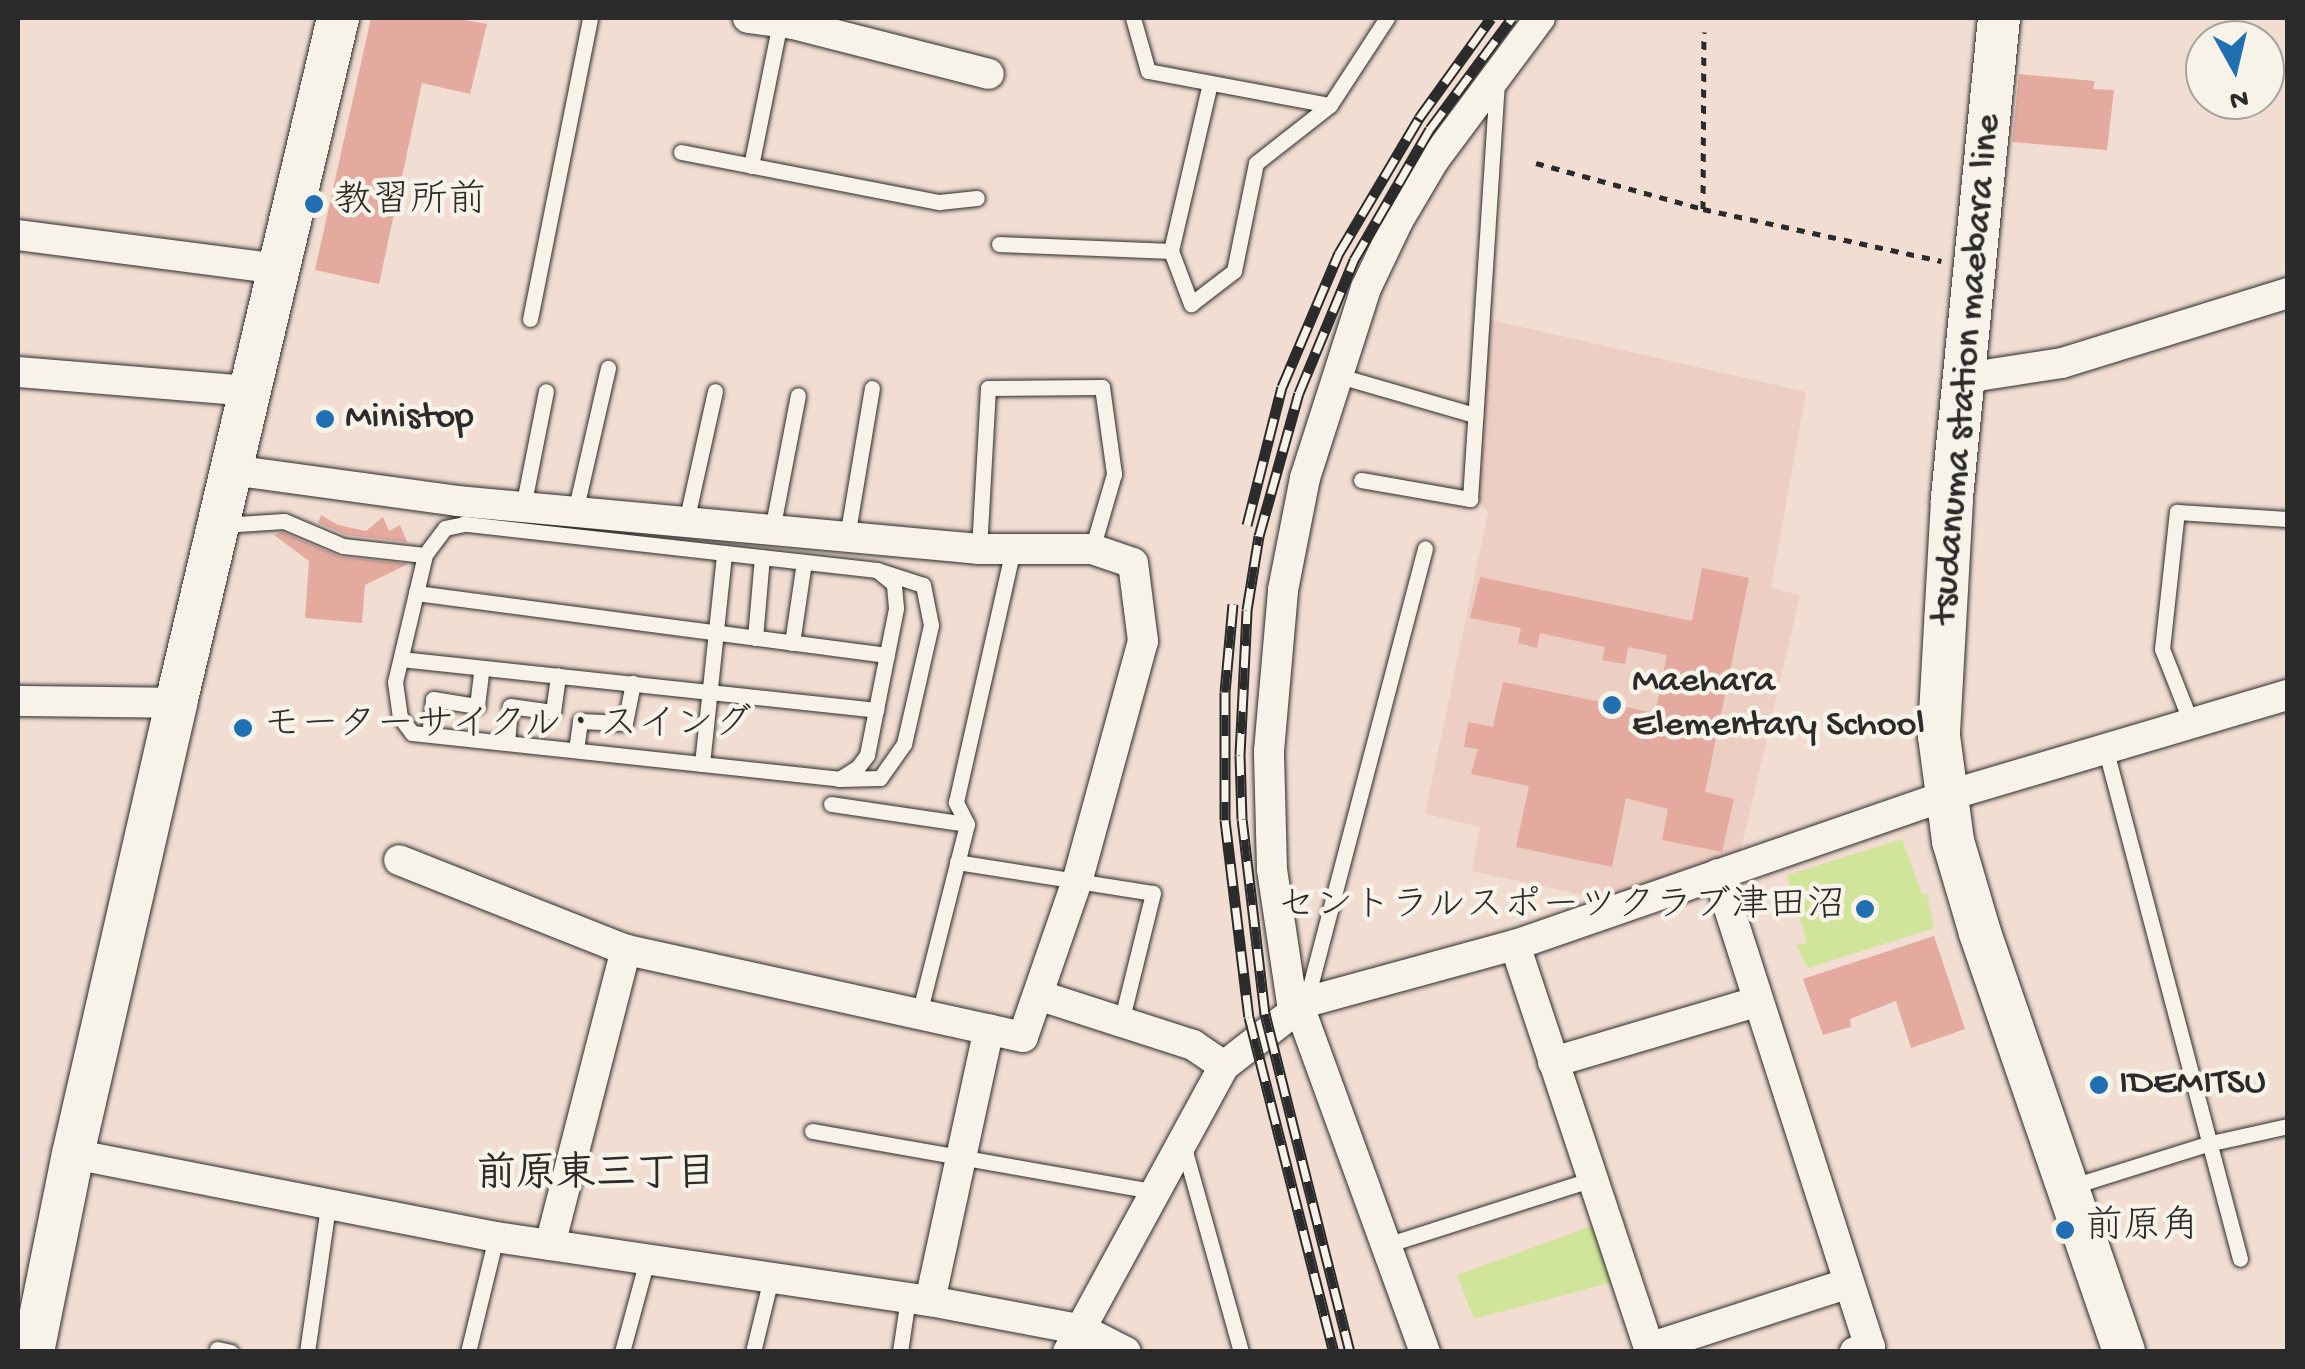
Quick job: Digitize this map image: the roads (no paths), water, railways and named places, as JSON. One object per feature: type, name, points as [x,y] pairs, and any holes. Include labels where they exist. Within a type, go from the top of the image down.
[{"type":"main road","points":[[30,1327],[338,18]]},
{"type":"main road","name":"tsudanuma station maebara line","points":[[1999,18],[1952,500],[1939,736],[1953,840],[1980,933],[2124,1352]]},
{"type":"street","points":[[748,18],[780,22],[989,74]]},
{"type":"street","points":[[1425,1352],[1299,1006],[1272,869],[1268,751],[1284,590],[1305,478],[1366,288],[1398,221],[1434,160],[1540,18]]},
{"type":"street","points":[[18,235],[279,268]]},
{"type":"street","points":[[1965,378],[2062,363],[2288,292]]},
{"type":"street","points":[[18,372],[251,392]]},
{"type":"street","points":[[231,470],[523,507],[686,522],[767,544],[847,537],[979,549],[1092,549],[1132,563],[1143,640],[1078,878],[1023,1037],[626,950],[400,860]]},
{"type":"street","points":[[1076,1341],[1224,1066],[1299,1006],[1515,945],[1946,796],[2288,695]]},
{"type":"street","points":[[18,701],[176,703]]},
{"type":"street","points":[[1718,874],[1756,1002],[1870,1346],[1855,1352]]},
{"type":"street","points":[[1515,945],[1650,1350],[1849,1283]]},
{"type":"street","points":[[550,1245],[626,950]]},
{"type":"street","points":[[1038,995],[1192,1045],[1224,1066]]},
{"type":"street","points":[[1554,1062],[1756,1002]]},
{"type":"street","points":[[919,1299],[961,1158],[989,1029]]},
{"type":"street","points":[[73,1154],[496,1238],[919,1299],[1126,1352]]},
{"type":"lane","points":[[530,319],[590,18]]},
{"type":"lane","points":[[1133,18],[1148,72],[1330,105]]},
{"type":"lane","points":[[1210,82],[1170,251],[1191,304],[1234,271],[1256,163],[1330,105],[1387,18]]},
{"type":"lane","points":[[752,166],[780,22]]},
{"type":"lane","points":[[1362,480],[1470,498],[1497,74]]},
{"type":"lane","points":[[681,152],[939,202],[977,198]]},
{"type":"lane","points":[[999,244],[1170,251]]},
{"type":"lane","points":[[574,512],[608,368]]},
{"type":"lane","points":[[1336,375],[1475,415]]},
{"type":"lane","points":[[979,549],[988,388],[1102,387],[1114,474],[1092,549]]},
{"type":"lane","points":[[847,537],[872,388]]},
{"type":"lane","points":[[523,507],[546,391]]},
{"type":"lane","points":[[686,522],[715,391]]},
{"type":"lane","points":[[755,638],[767,544],[798,396]]},
{"type":"lane","points":[[2192,725],[2162,649],[2177,512],[2288,519]]},
{"type":"lane","points":[[218,525],[284,521],[342,546],[426,556]]},
{"type":"lane","points":[[464,524],[724,553],[767,544],[804,562],[877,570],[924,585],[931,625],[904,744],[880,778],[839,779],[412,732],[400,718],[394,698],[416,593],[426,556],[445,528],[464,524]]},
{"type":"lane","points":[[1299,1006],[1425,548]]},
{"type":"lane","points":[[919,1014],[967,824],[956,802],[1013,549]]},
{"type":"lane","points":[[702,764],[724,553]]},
{"type":"lane","points":[[792,642],[804,562]]},
{"type":"lane","points":[[839,779],[867,755],[896,608],[894,584],[877,570]]},
{"type":"lane","points":[[416,593],[887,655]]},
{"type":"lane","points":[[401,659],[876,710]]},
{"type":"lane","points":[[429,734],[433,699],[477,706],[482,668]]},
{"type":"lane","points":[[506,743],[510,706],[553,712],[558,676]]},
{"type":"lane","points":[[576,750],[580,722],[625,723],[633,684]]},
{"type":"lane","points":[[2106,751],[2240,1259]]},
{"type":"lane","points":[[830,804],[967,824]]},
{"type":"lane","points":[[957,862],[1078,878],[1153,893],[1121,1022]]},
{"type":"lane","points":[[2067,1188],[2207,1144],[2288,1126]]},
{"type":"lane","points":[[812,1132],[1154,1192]]},
{"type":"lane","points":[[1182,1140],[1241,1352]]},
{"type":"lane","points":[[1386,1245],[1593,1179]]},
{"type":"lane","points":[[307,1352],[328,1206]]},
{"type":"lane","points":[[468,1352],[496,1238]]},
{"type":"lane","points":[[622,1352],[647,1260]]},
{"type":"lane","points":[[753,1352],[771,1278]]},
{"type":"lane","points":[[900,1352],[919,1299]]},
{"type":"railway","points":[[1247,525],[1282,387],[1339,253],[1419,118],[1491,18]]},
{"type":"railway","points":[[1350,1352],[1265,1014],[1242,819],[1240,755],[1247,610],[1259,536],[1299,393],[1354,260],[1430,129],[1512,18]]},
{"type":"railway","points":[[1233,604],[1225,692],[1225,820],[1249,1017],[1334,1352]]},
{"type":"place","name":"教習所前","points":[[314,204]]},
{"type":"place","name":"Ministop","points":[[325,419]]},
{"type":"place","name":"Maehara Elementary School","points":[[1612,705]]},
{"type":"place","name":"モーターサイクル・スイング","points":[[243,728]]},
{"type":"place","name":"セントラルスポーツクラブ津田沼","points":[[1865,909]]},
{"type":"place","name":"IDEMITSU","points":[[2099,1085]]},
{"type":"place","name":"前原角","points":[[2065,1230]]},
{"type":"district","name":"前原東三丁目","points":[[596,1177]]}]
